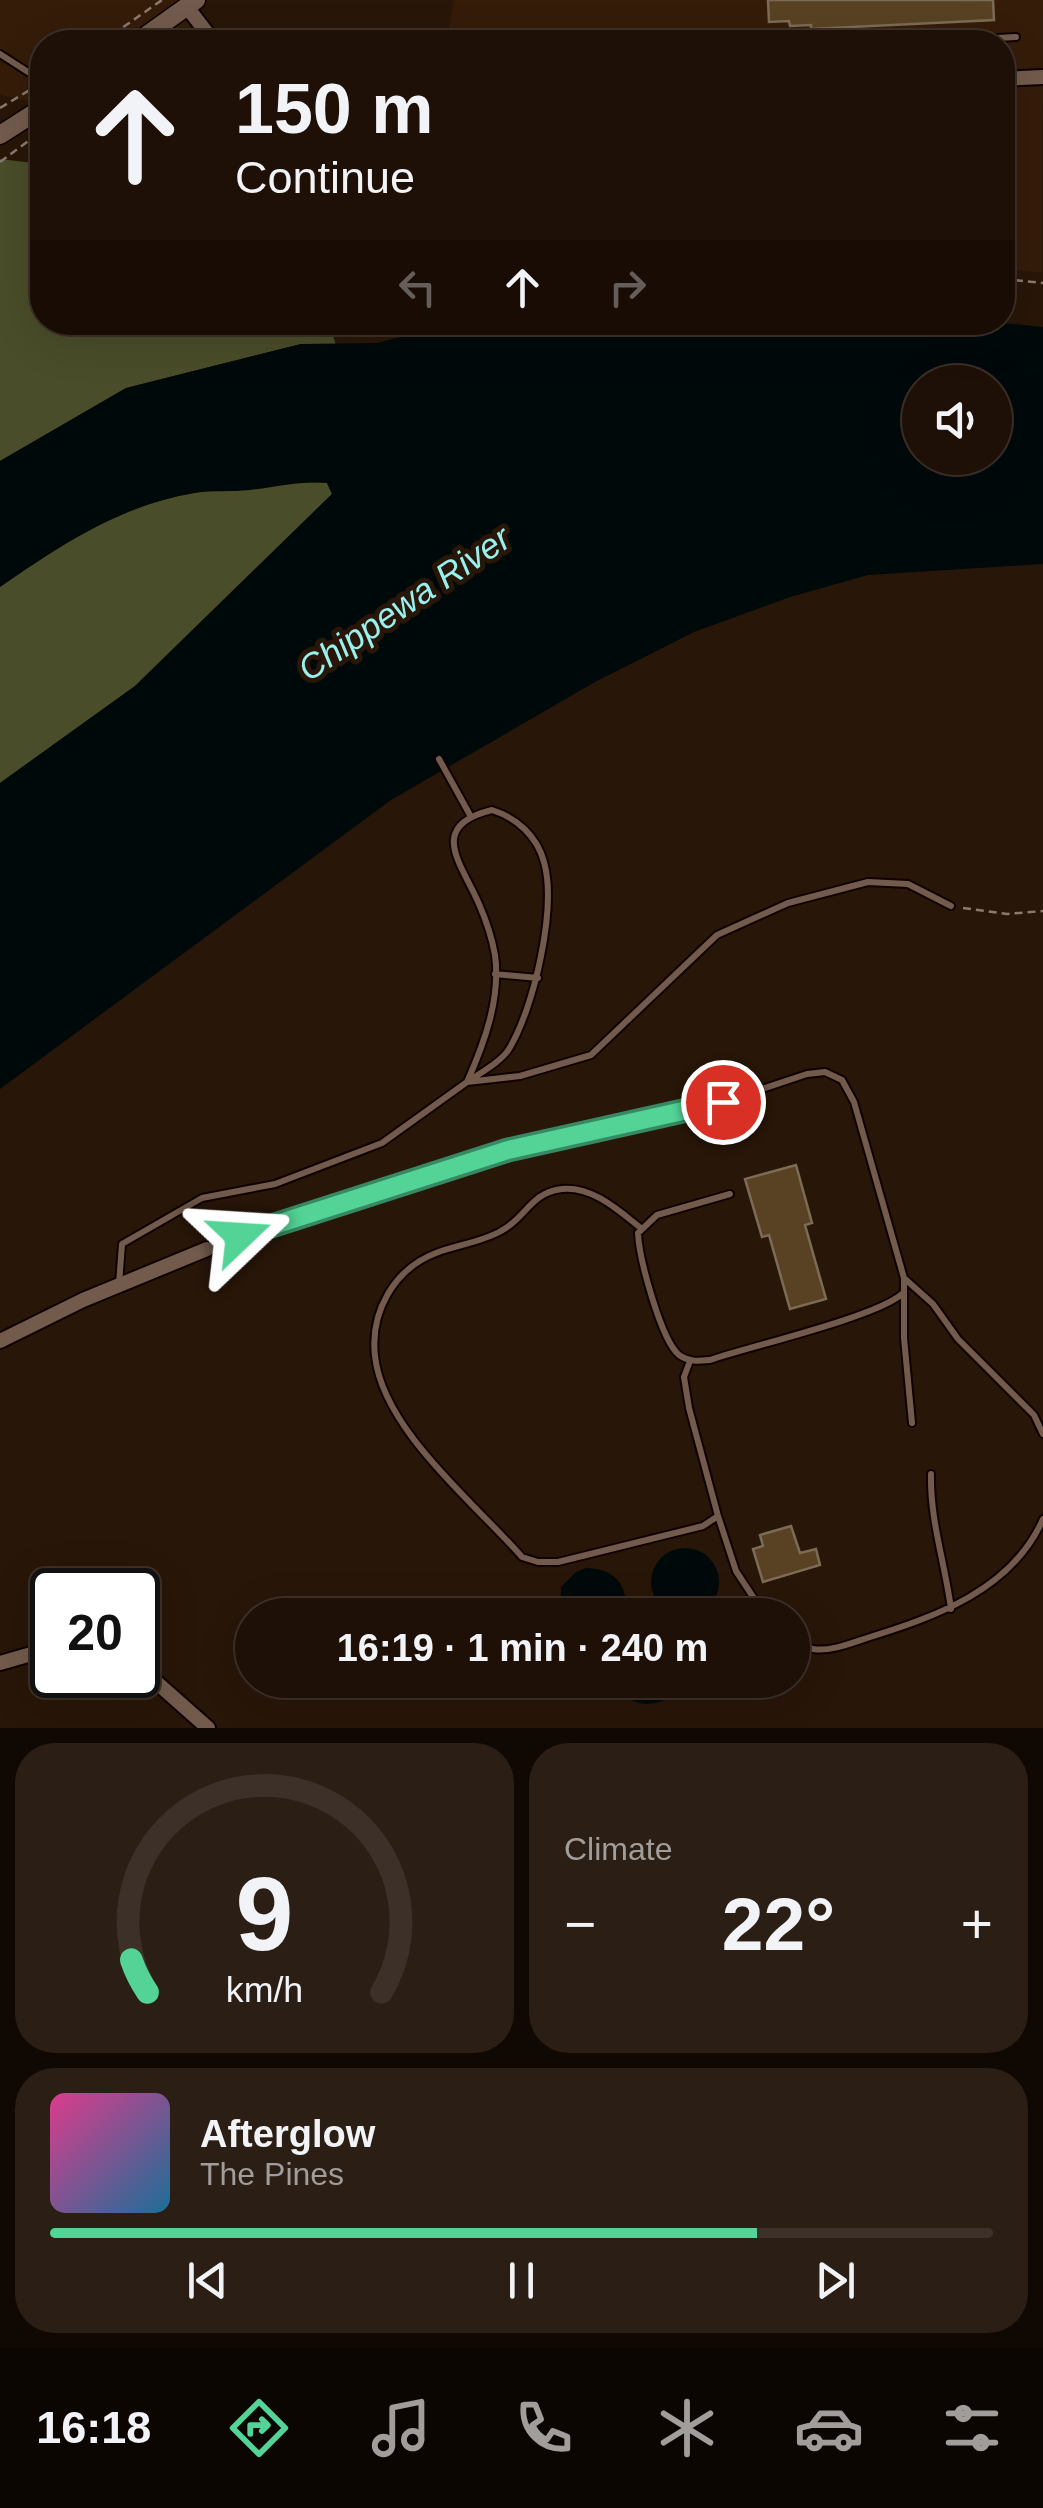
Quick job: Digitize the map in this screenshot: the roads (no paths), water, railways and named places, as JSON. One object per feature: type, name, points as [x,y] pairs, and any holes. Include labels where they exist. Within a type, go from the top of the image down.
[{"type":"street","points":[[151,30],[187,2],[206,30]]},
{"type":"street","points":[[1015,78],[1043,77]]},
{"type":"street","points":[[7,138],[30,118]]},
{"type":"street","points":[[0,1341],[119,1284],[207,1248]]},
{"type":"street","points":[[0,1663],[30,1654]]},
{"type":"street","points":[[160,1685],[208,1728]]},
{"type":"lane","points":[[0,54],[30,74]]},
{"type":"lane","points":[[439,759],[470,815]]},
{"type":"lane","points":[[119,1284],[122,1244],[174,1210],[202,1198],[275,1184],[382,1143],[468,1082],[508,1052],[538,978],[547,888],[544,862],[536,844],[514,817],[492,810],[470,815],[455,833],[454,856],[478,901],[495,956],[496,974],[488,1024],[468,1082]]},
{"type":"lane","points":[[468,1082],[520,1076],[591,1055],[717,936],[788,902],[868,882],[908,884],[951,906]]},
{"type":"lane","points":[[496,974],[538,978]]},
{"type":"lane","points":[[207,1248],[378,1189],[545,1143],[723,1102],[806,1074],[826,1072],[842,1080],[854,1102],[904,1278],[912,1423]]},
{"type":"lane","points":[[642,1229],[609,1203],[580,1190],[563,1189],[535,1198],[510,1226],[496,1234],[420,1260],[385,1295],[377,1317],[374,1354],[380,1380],[394,1409],[420,1446],[522,1557],[558,1562],[686,1530],[718,1516]]},
{"type":"lane","points":[[730,1194],[657,1215],[642,1229],[639,1245],[666,1335],[675,1352],[690,1361],[710,1360],[866,1312],[892,1303],[902,1294]]},
{"type":"lane","points":[[904,1278],[933,1304],[958,1339],[1034,1415],[1043,1434]]},
{"type":"lane","points":[[690,1361],[684,1377],[689,1408],[736,1572],[751,1598]]},
{"type":"lane","points":[[931,1474],[930,1511],[947,1576],[951,1610]]},
{"type":"lane","points":[[810,1647],[815,1650],[846,1645],[951,1610],[1010,1567],[1043,1519]]},
{"type":"water","name":"Chippewa River","points":[[1015,324],[1043,327],[1043,564],[868,575],[790,597],[694,632],[595,682],[391,800],[0,1089],[0,783],[135,686],[332,494],[327,483],[306,483],[202,492],[168,499],[93,529],[0,587],[0,461],[126,388],[301,344],[378,343],[408,335],[1015,335]]},
{"type":"water","points":[[672,1550],[698,1550],[717,1569],[715,1598],[653,1595],[653,1569]]},
{"type":"water","points":[[586,1568],[605,1571],[618,1581],[625,1598],[561,1598],[561,1587]]},
{"type":"water","points":[[629,1698],[667,1698],[649,1704]]}]
